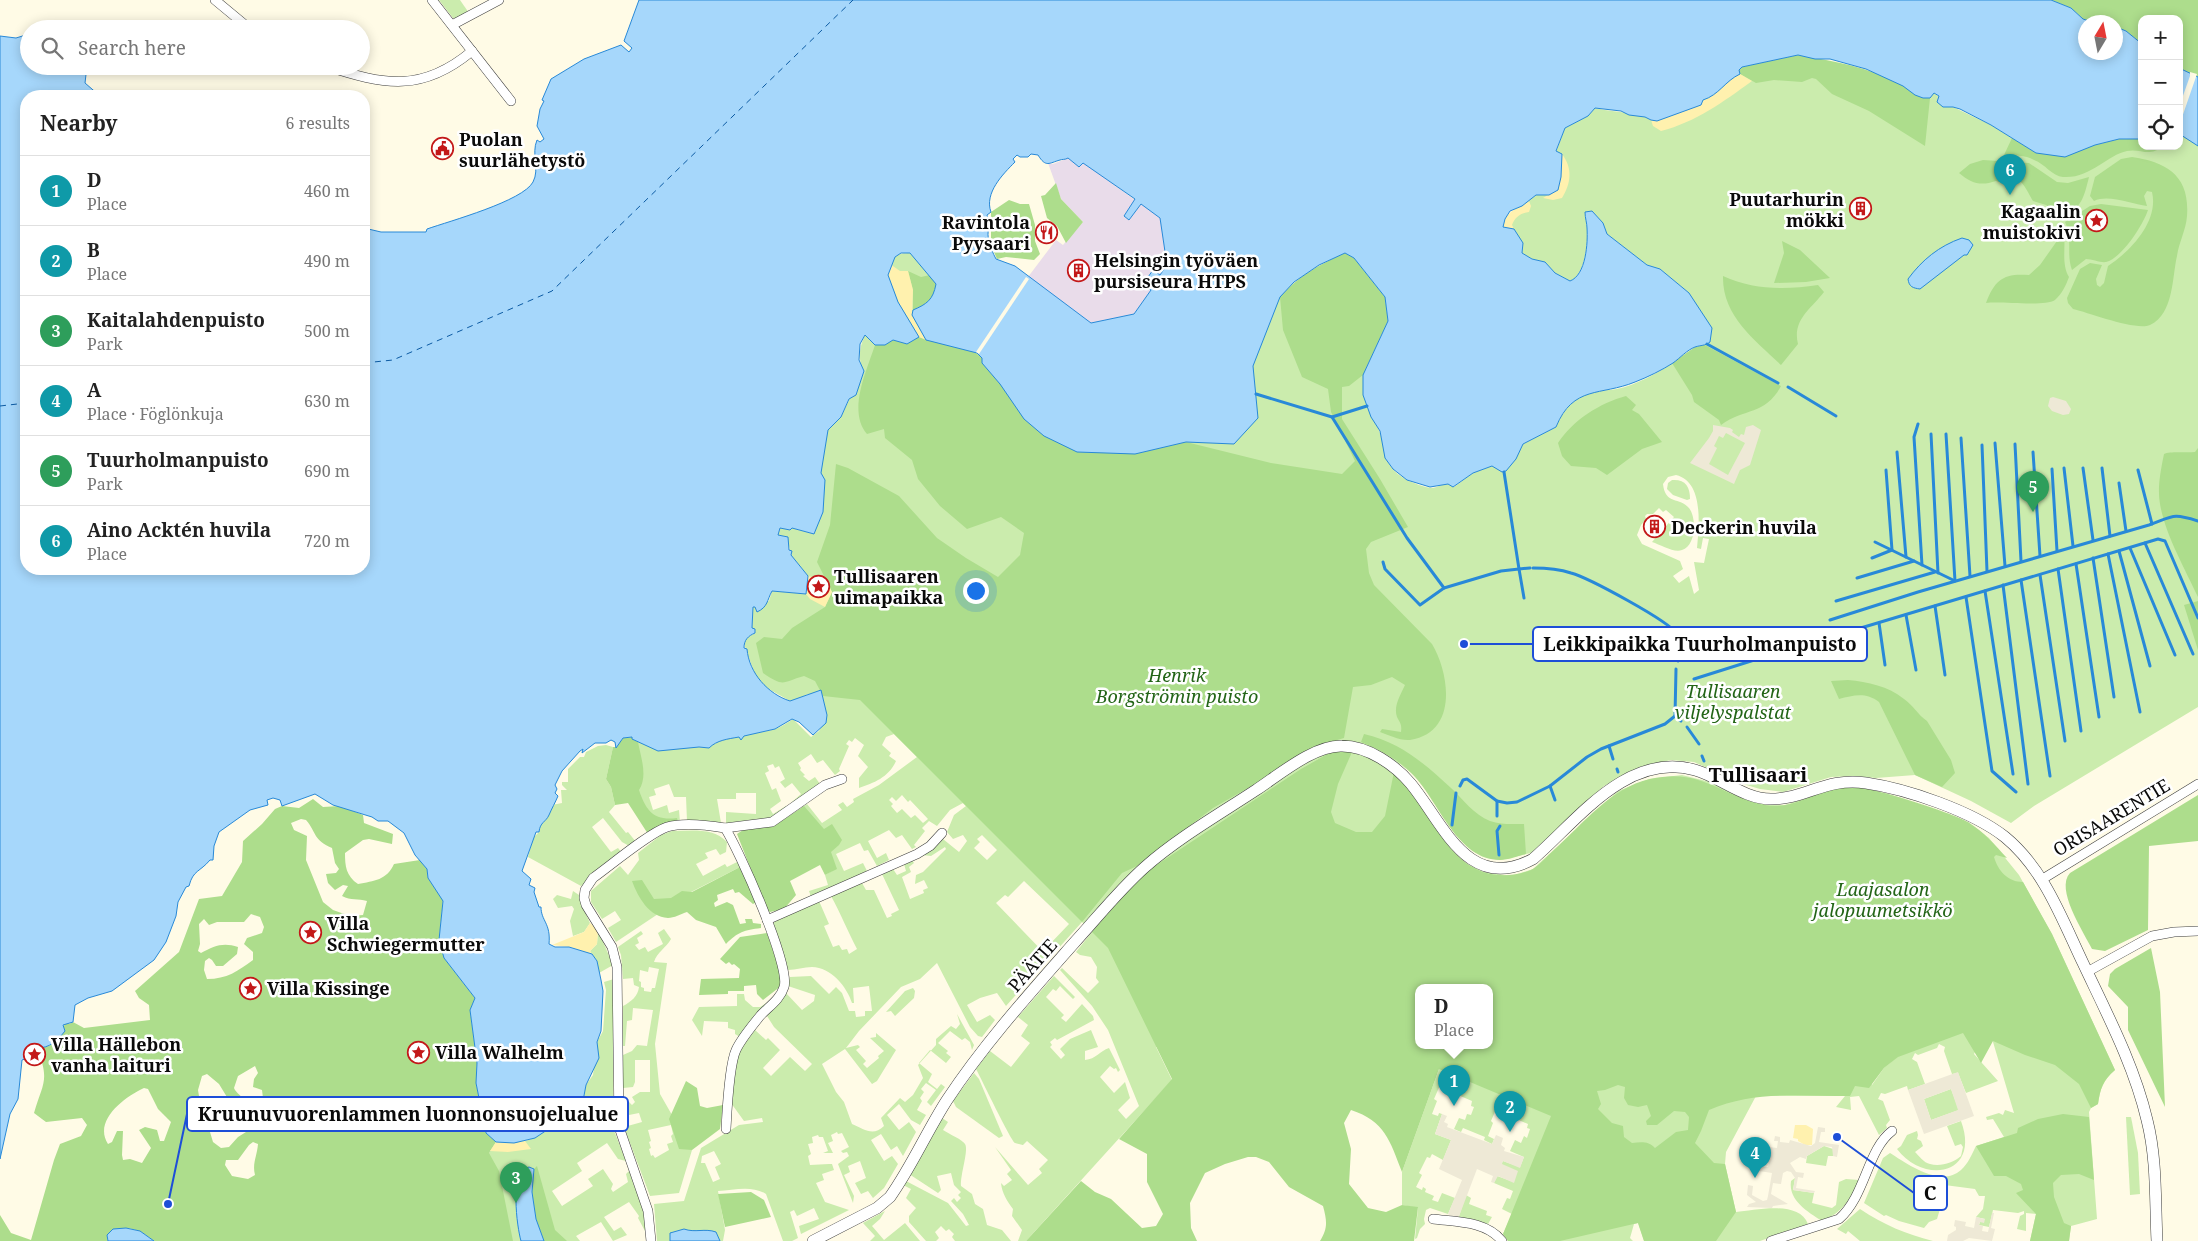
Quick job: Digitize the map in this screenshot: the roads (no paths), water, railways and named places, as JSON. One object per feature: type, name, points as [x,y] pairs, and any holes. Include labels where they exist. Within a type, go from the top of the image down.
[{"type":"street","points":[[215,0],[239,20]]},
{"type":"street","points":[[432,0],[510,101]]},
{"type":"street","points":[[452,25],[499,0]]},
{"type":"street","points":[[358,75],[375,80],[410,81],[437,75],[454,66],[472,51]]},
{"type":"street","name":"PÄÄTIE","points":[[813,1241],[878,1208],[888,1199],[948,1099],[1005,1023],[1064,954],[1144,868],[1229,807],[1320,750],[1330,747],[1353,747],[1363,750],[1391,765],[1411,784],[1458,850],[1474,861],[1498,868],[1523,864],[1533,859],[1602,795],[1624,781],[1646,772],[1677,767],[1696,770],[1747,794],[1768,799],[1792,796],[1836,782],[1863,782],[1904,792],[1985,823],[2014,845],[2027,859],[2041,880]]},
{"type":"street","points":[[651,1241],[648,1212],[617,1117],[619,1045],[617,966],[612,947],[586,905],[585,890],[593,878],[662,829],[677,825],[706,825],[725,828],[772,822],[825,785],[842,779]]},
{"type":"street","name":"ORISAARENTIE","points":[[2041,880],[2198,784]]},
{"type":"street","points":[[725,828],[734,842],[767,920],[785,976],[785,984],[777,999],[761,1016],[736,1049],[726,1129]]},
{"type":"street","points":[[767,920],[917,854],[930,846],[942,833]]},
{"type":"street","points":[[2041,880],[2087,972],[2128,1061],[2148,1122],[2154,1172],[2157,1241]]},
{"type":"street","points":[[2087,972],[2152,936],[2174,932],[2198,931]]},
{"type":"street","points":[[1771,1241],[1839,1219],[1845,1214],[1855,1200],[1880,1144],[1892,1131]]},
{"type":"street","points":[[1434,1219],[1480,1226],[1490,1230],[1502,1241]]},
{"type":"water","points":[[639,0],[2051,0],[2071,8],[2079,15],[2078,60],[2123,60],[2123,30],[2138,41],[2138,139],[2119,139],[2095,145],[2065,157],[2036,153],[1991,125],[1960,109],[1943,107],[1937,102],[1939,96],[1934,93],[1930,98],[1923,98],[1915,95],[1903,86],[1866,69],[1830,59],[1815,59],[1798,55],[1742,67],[1739,70],[1740,74],[1709,98],[1703,100],[1701,105],[1657,121],[1629,115],[1621,111],[1595,108],[1588,116],[1565,128],[1556,151],[1562,154],[1561,177],[1558,190],[1549,195],[1536,195],[1522,206],[1510,211],[1503,227],[1514,229],[1523,243],[1522,253],[1532,259],[1545,262],[1555,273],[1570,281],[1575,278],[1583,266],[1587,242],[1585,212],[1592,211],[1603,223],[1607,234],[1647,265],[1660,269],[1689,293],[1712,328],[1710,342],[1692,348],[1669,366],[1640,380],[1580,398],[1571,404],[1556,427],[1523,444],[1516,459],[1506,471],[1502,472],[1492,466],[1473,473],[1453,487],[1448,484],[1430,487],[1407,480],[1393,469],[1385,458],[1380,431],[1371,417],[1363,395],[1363,375],[1388,321],[1385,297],[1354,258],[1345,253],[1319,265],[1294,282],[1280,297],[1253,366],[1258,418],[1234,444],[1186,442],[1135,454],[1077,452],[1044,436],[1024,419],[1000,384],[982,363],[982,358],[977,353],[926,340],[912,315],[913,310],[922,306],[931,298],[936,284],[910,253],[901,253],[895,257],[888,275],[898,302],[919,337],[907,344],[893,340],[885,345],[875,345],[865,335],[860,344],[859,360],[864,371],[856,395],[849,399],[841,417],[828,430],[821,473],[825,480],[823,512],[814,534],[792,528],[790,530],[780,528],[778,535],[788,537],[789,550],[792,551],[791,555],[808,576],[806,594],[772,591],[763,608],[757,612],[755,607],[753,607],[752,628],[755,629],[755,633],[750,635],[744,645],[744,648],[747,649],[751,666],[761,681],[767,688],[782,698],[790,701],[821,690],[827,715],[826,723],[813,735],[799,722],[792,719],[775,729],[744,736],[741,740],[739,737],[723,740],[709,748],[699,747],[658,751],[632,739],[632,737],[623,738],[616,748],[615,742],[611,740],[606,743],[595,743],[582,753],[583,749],[580,751],[562,771],[555,785],[557,789],[555,793],[558,796],[539,832],[536,832],[522,871],[531,879],[529,885],[535,888],[534,892],[549,931],[549,944],[555,947],[569,947],[592,954],[597,961],[603,991],[601,1031],[597,1042],[599,1058],[586,1085],[583,1101],[561,1109],[550,1128],[535,1138],[514,1143],[496,1142],[486,1133],[476,1083],[477,1063],[470,1010],[475,998],[444,958],[439,940],[443,901],[428,878],[427,869],[415,855],[404,833],[388,821],[378,821],[372,817],[333,805],[315,794],[282,806],[280,800],[273,798],[267,800],[268,805],[250,810],[219,832],[214,846],[213,860],[210,860],[195,874],[189,886],[186,887],[178,902],[176,916],[166,942],[154,960],[112,991],[88,998],[75,1005],[73,1022],[63,1025],[65,1031],[59,1038],[49,1045],[37,1048],[31,1057],[22,1060],[18,1099],[10,1114],[0,1159],[0,36],[20,37],[20,75],[86,75],[85,83],[93,90],[20,90],[20,575],[370,575],[370,229],[381,232],[426,232],[427,229],[501,203],[527,189],[533,182],[536,172],[535,145],[537,140],[540,142],[544,139],[537,126],[540,109],[544,101],[542,100],[551,79],[584,59],[621,45],[629,52],[632,48],[624,41]],"holes":[[[1031,154],[1038,155],[1046,163],[1068,158],[1079,167],[1083,163],[1135,199],[1124,216],[1129,220],[1141,204],[1160,218],[1167,265],[1160,275],[1153,270],[1143,284],[1151,290],[1134,314],[1091,323],[1015,266],[996,259],[988,239],[989,225],[987,215],[991,212],[990,198],[992,191],[1000,178],[1015,162],[1013,159],[1017,155],[1020,157],[1028,157]]]},
{"type":"water","points":[[2183,70],[2198,77],[2198,146],[2183,136]]},
{"type":"water","points":[[1962,238],[1969,240],[1973,245],[1967,255],[1964,255],[1920,289],[1913,288],[1910,285],[1908,279],[1925,260],[1938,249]]},
{"type":"water","points":[[529,1167],[534,1169],[532,1192],[536,1219],[544,1241],[521,1241],[519,1234],[516,1212],[517,1188],[523,1171]]},
{"type":"water","points":[[126,1228],[140,1231],[154,1241],[108,1241],[107,1235],[113,1229]]},
{"type":"water","points":[[684,1229],[716,1232],[720,1241],[670,1241],[670,1233]]},
{"type":"waterway","points":[[1707,344],[1778,383]]},
{"type":"waterway","points":[[1788,387],[1836,416]]},
{"type":"waterway","points":[[1256,394],[1332,417],[1407,538],[1444,588]]},
{"type":"waterway","points":[[1332,417],[1367,406]]},
{"type":"waterway","points":[[1918,424],[1914,437],[1922,565]]},
{"type":"waterway","points":[[1931,434],[1938,573]]},
{"type":"waterway","points":[[1946,434],[1955,581]]},
{"type":"waterway","points":[[1961,438],[1970,576]]},
{"type":"waterway","points":[[1995,443],[2005,566]]},
{"type":"waterway","points":[[2015,444],[2021,561]]},
{"type":"waterway","points":[[1982,445],[1987,571]]},
{"type":"waterway","points":[[1897,452],[1906,557]]},
{"type":"waterway","points":[[2033,452],[2040,556]]},
{"type":"waterway","points":[[2064,468],[2073,546]]},
{"type":"waterway","points":[[2083,468],[2093,540]]},
{"type":"waterway","points":[[2102,468],[2110,536]]},
{"type":"waterway","points":[[2052,469],[2057,551]]},
{"type":"waterway","points":[[1872,558],[1892,550],[1886,470]]},
{"type":"waterway","points":[[2138,470],[2152,524]]},
{"type":"waterway","points":[[1504,472],[1519,569],[1530,568]]},
{"type":"waterway","points":[[2119,483],[2126,531]]},
{"type":"waterway","points":[[1830,620],[2169,518],[2178,516],[2198,521]]},
{"type":"waterway","points":[[1824,639],[2158,539],[2165,541],[2198,618]]},
{"type":"waterway","points":[[1875,542],[1953,580]]},
{"type":"waterway","points":[[2145,543],[2193,654]]},
{"type":"waterway","points":[[2130,548],[2175,655]]},
{"type":"waterway","points":[[2119,551],[2150,666]]},
{"type":"waterway","points":[[2108,554],[2140,712]]},
{"type":"waterway","points":[[2093,558],[2114,697]]},
{"type":"waterway","points":[[1857,578],[1914,561]]},
{"type":"waterway","points":[[1383,562],[1385,569],[1420,605],[1444,588],[1501,571],[1519,569],[1524,598]]},
{"type":"waterway","points":[[2076,564],[2099,717]]},
{"type":"waterway","points":[[1533,568],[1557,570],[1580,577],[1628,600],[1660,620],[1679,637],[1678,661]]},
{"type":"waterway","points":[[2058,569],[2081,731]]},
{"type":"waterway","points":[[1836,601],[1935,572]]},
{"type":"waterway","points":[[2040,575],[2065,741]]},
{"type":"waterway","points":[[2021,580],[2050,776]]},
{"type":"waterway","points":[[2003,585],[2028,784]]},
{"type":"waterway","points":[[1985,591],[2013,774]]},
{"type":"waterway","points":[[1966,597],[1992,771],[2016,792]]},
{"type":"waterway","points":[[1935,606],[1945,675]]},
{"type":"waterway","points":[[1906,615],[1916,670]]},
{"type":"waterway","points":[[1879,623],[1885,665]]},
{"type":"waterway","points":[[1694,679],[1802,645]]},
{"type":"waterway","points":[[1460,786],[1463,780],[1467,779],[1497,801],[1517,802],[1550,786],[1587,757],[1601,749],[1665,724],[1675,716],[1676,669]]},
{"type":"waterway","points":[[1675,716],[1681,721]]},
{"type":"waterway","points":[[1687,727],[1699,744]]},
{"type":"waterway","points":[[1609,746],[1613,759]]},
{"type":"waterway","points":[[1702,756],[1704,761]]},
{"type":"waterway","points":[[1550,786],[1555,800]]},
{"type":"waterway","points":[[1452,825],[1456,793]]},
{"type":"waterway","points":[[1497,801],[1497,816]]},
{"type":"waterway","points":[[1499,855],[1497,831],[1500,826]]},
{"type":"waterway","points":[[460,1118],[468,1110]]},
{"type":"place","name":"Puolan suurlähetystö","points":[[443,149]]},
{"type":"place","name":"Aino Acktén huvila","points":[[2010,195]]},
{"type":"place","name":"Puutarhurin mökki","points":[[1860,209]]},
{"type":"place","name":"Kagaalin muistokivi","points":[[2097,221]]},
{"type":"place","name":"Ravintola Pyysaari","points":[[1046,232]]},
{"type":"place","name":"Helsingin työväen pursiseura HTPS","points":[[1078,270]]},
{"type":"place","name":"Tuurholmanpuisto","points":[[2033,512]]},
{"type":"place","name":"Deckerin huvila","points":[[1655,527]]},
{"type":"place","name":"Tullisaaren uimapaikka","points":[[818,586]]},
{"type":"place","name":"Leikkipaikka Tuurholmanpuisto","points":[[1464,644]]},
{"type":"place","name":"Villa Schwiegermutter","points":[[311,933]]},
{"type":"place","name":"Villa Kissinge","points":[[251,988]]},
{"type":"place","name":"Villa Walhelm","points":[[419,1052]]},
{"type":"place","name":"Villa Hällebon vanha laituri","points":[[35,1054]]},
{"type":"place","name":"D","points":[[1454,1106]]},
{"type":"place","name":"B","points":[[1510,1132]]},
{"type":"place","name":"C","points":[[1837,1137]]},
{"type":"place","name":"A","points":[[1755,1178]]},
{"type":"place","name":"Kaitalahdenpuisto","points":[[516,1203]]},
{"type":"place","name":"Kruunuvuorenlammen luonnonsuojelualue","points":[[168,1204]]},
{"type":"district","name":"Tullisaari","points":[[1758,774]]},
{"type":"park label","name":"Henrik Borgströmin puisto","points":[[1177,685]]},
{"type":"park label","name":"Tullisaaren viljelyspalstat","points":[[1733,701]]},
{"type":"park label","name":"Laajasalon jalopuumetsikkö","points":[[1883,900]]}]
